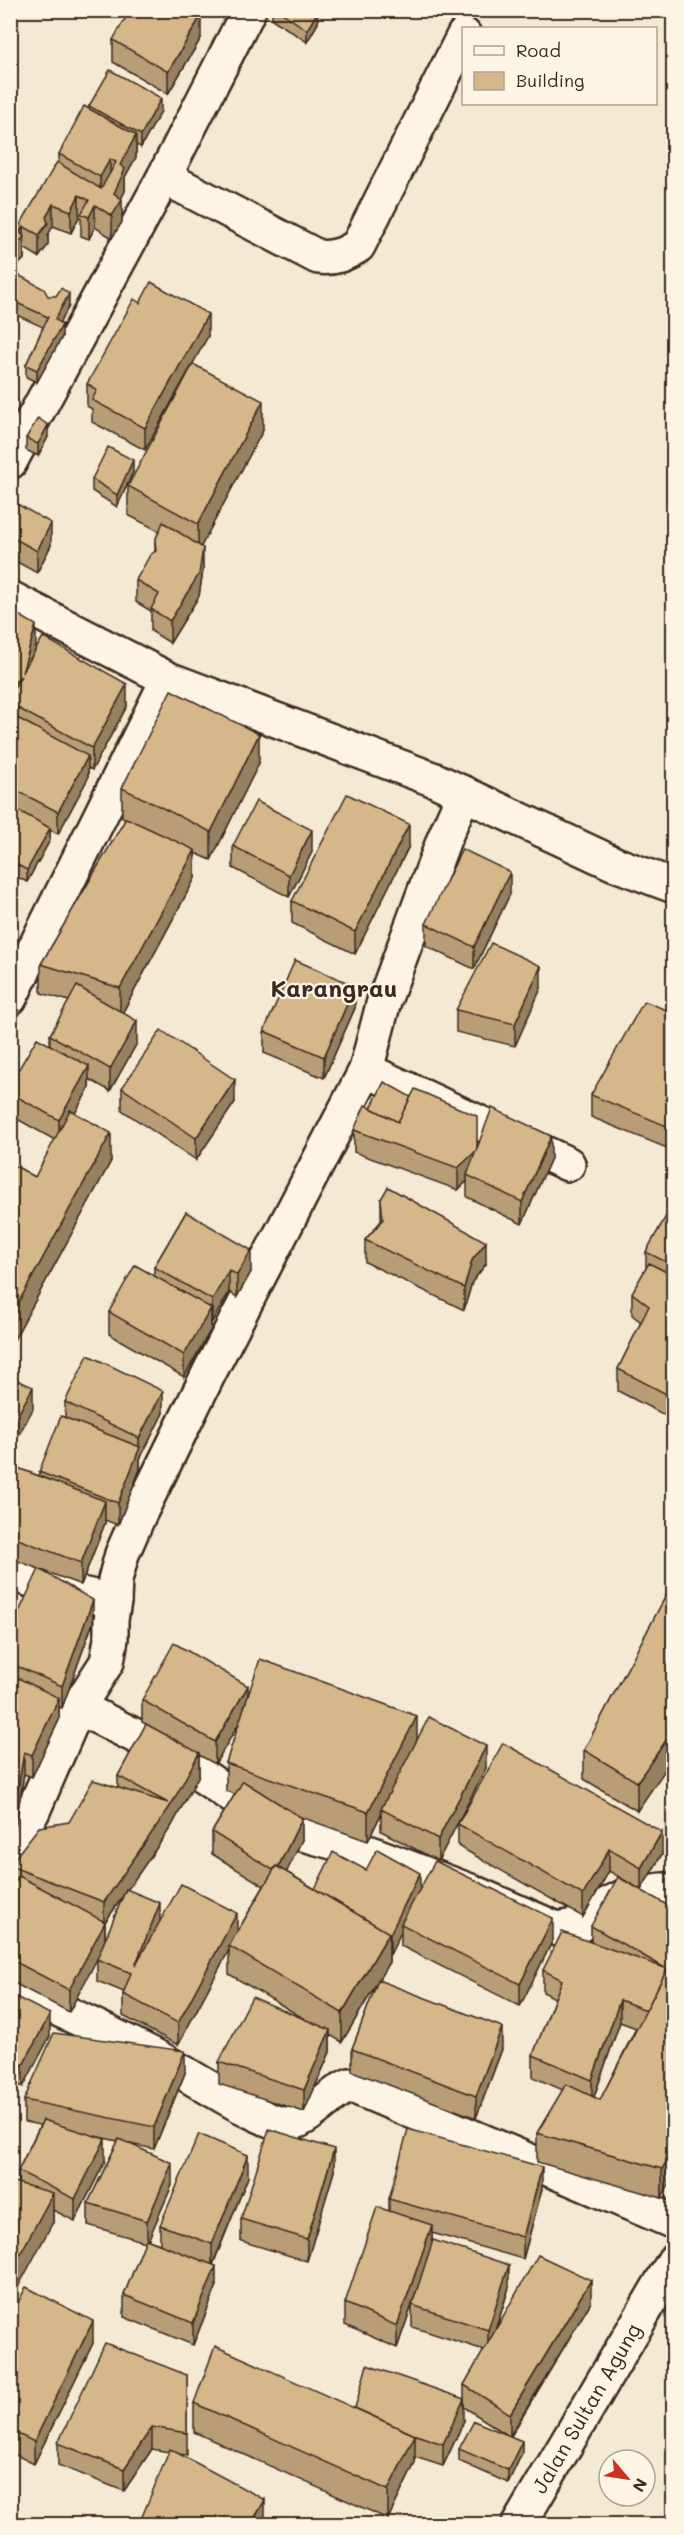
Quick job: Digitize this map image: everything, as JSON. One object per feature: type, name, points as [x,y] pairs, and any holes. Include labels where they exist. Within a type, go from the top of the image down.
[{"type":"street","points":[[10,462],[164,177],[249,10]]},
{"type":"street","points":[[468,27],[476,10]]},
{"type":"street","points":[[164,177],[318,257],[330,258],[344,254],[358,246],[462,39]]},
{"type":"street","points":[[10,598],[168,679],[435,780],[615,864],[674,886]]},
{"type":"street","points":[[10,998],[168,679]]},
{"type":"street","points":[[10,1852],[33,1811],[78,1707],[107,1662],[115,1580],[122,1554],[139,1515],[210,1371],[366,1070],[384,1000],[444,838],[464,793]]},
{"type":"street","points":[[366,1070],[568,1164]]},
{"type":"street","points":[[10,1573],[57,1589],[114,1601]]},
{"type":"street","points":[[78,1707],[169,1753],[232,1796],[296,1832],[368,1852],[470,1891],[557,1929],[580,1925],[602,1907],[629,1894],[674,1891]]},
{"type":"street","points":[[10,1986],[152,2054],[260,2115],[284,2124],[301,2121],[336,2091],[350,2085],[674,2222]]},
{"type":"street","name":"Jalan Sultan Agung","points":[[519,2524],[674,2261]]},
{"type":"building","points":[[130,10],[191,10],[201,16],[168,72],[113,40]]},
{"type":"building","points":[[278,10],[317,10],[318,11],[307,30]]},
{"type":"building","points":[[110,70],[161,98],[141,135],[89,106]]},
{"type":"building","points":[[84,106],[136,135],[120,165],[125,169],[114,193],[122,200],[112,216],[95,205],[89,217],[81,214],[89,200],[79,195],[71,211],[53,204],[46,217],[48,223],[39,235],[23,226],[20,232],[24,237],[17,244],[10,242],[57,162],[101,189],[116,162],[110,159],[100,177],[59,154]]},
{"type":"building","points":[[13,272],[44,289],[48,296],[56,296],[61,288],[69,294],[55,319],[62,325],[37,370],[26,365],[48,317],[10,300],[10,278]]},
{"type":"building","points":[[151,282],[208,314],[145,428],[92,400],[97,390],[87,384],[134,299],[140,303]]},
{"type":"building","points":[[193,364],[263,401],[198,524],[128,486]]},
{"type":"building","points":[[38,418],[48,425],[38,444],[26,438]]},
{"type":"building","points":[[108,447],[133,460],[117,495],[92,479]]},
{"type":"building","points":[[10,500],[51,523],[37,551],[10,536]]},
{"type":"building","points":[[163,522],[203,548],[199,574],[170,621],[151,609],[159,594],[136,580],[150,555],[156,551],[155,541]]},
{"type":"building","points":[[10,610],[36,625],[22,673],[43,637],[127,684],[92,748],[10,704],[10,695],[21,676],[10,686]]},
{"type":"building","points":[[171,690],[259,734],[211,832],[122,788]]},
{"type":"building","points":[[10,714],[88,756],[58,812],[10,787]]},
{"type":"building","points":[[347,794],[409,824],[355,932],[292,901]]},
{"type":"building","points":[[256,801],[312,830],[289,875],[233,846]]},
{"type":"building","points":[[10,806],[50,828],[27,870],[10,861]]},
{"type":"building","points":[[126,818],[195,850],[120,988],[41,964]]},
{"type":"building","points":[[462,849],[510,872],[474,947],[426,924]]},
{"type":"building","points":[[491,943],[541,966],[515,1024],[456,1010]]},
{"type":"building","points":[[295,960],[355,986],[324,1057],[264,1031]]},
{"type":"building","points":[[77,986],[137,1021],[110,1069],[50,1035]]},
{"type":"building","points":[[644,1001],[674,1013],[674,1129],[591,1095]]},
{"type":"building","points":[[161,1030],[235,1080],[196,1138],[122,1088]]},
{"type":"building","points":[[37,1038],[89,1066],[59,1120],[10,1093],[10,1084]]},
{"type":"building","points":[[384,1082],[411,1097],[398,1122],[371,1108]]},
{"type":"building","points":[[415,1089],[477,1116],[477,1150],[458,1168],[354,1130],[365,1105],[398,1122]]},
{"type":"building","points":[[492,1108],[551,1136],[522,1202],[467,1175]]},
{"type":"building","points":[[70,1110],[111,1133],[10,1318],[10,1163],[35,1177]]},
{"type":"building","points":[[388,1187],[486,1242],[472,1260],[464,1288],[365,1240],[383,1220],[381,1199]]},
{"type":"building","points":[[674,1202],[674,1266],[646,1252]]},
{"type":"building","points":[[186,1212],[251,1250],[237,1275],[229,1270],[212,1300],[154,1267]]},
{"type":"building","points":[[649,1263],[674,1276],[674,1344],[670,1343],[667,1360],[674,1364],[674,1398],[618,1369],[649,1306],[632,1293]]},
{"type":"building","points":[[135,1265],[211,1308],[184,1355],[109,1312]]},
{"type":"building","points":[[88,1355],[163,1391],[139,1438],[65,1402]]},
{"type":"building","points":[[10,1377],[33,1387],[10,1429]]},
{"type":"building","points":[[61,1416],[140,1447],[118,1503],[39,1472]]},
{"type":"building","points":[[10,1465],[105,1501],[81,1563],[10,1536]]},
{"type":"building","points":[[39,1569],[93,1600],[62,1686],[10,1663],[10,1631]]},
{"type":"building","points":[[668,1592],[674,1595],[674,1729],[637,1782],[584,1750]]},
{"type":"building","points":[[174,1643],[248,1686],[215,1742],[142,1700]]},
{"type":"building","points":[[260,1659],[417,1716],[368,1812],[226,1763]]},
{"type":"building","points":[[10,1674],[59,1698],[32,1755],[24,1752],[14,1812],[10,1811]]},
{"type":"building","points":[[429,1717],[486,1746],[438,1839],[381,1809]]},
{"type":"building","points":[[146,1724],[199,1753],[171,1805],[104,1902],[10,1866],[39,1827],[69,1822],[93,1780],[168,1803],[118,1776]]},
{"type":"building","points":[[503,1743],[662,1832],[641,1868],[609,1849],[583,1895],[458,1824]]},
{"type":"building","points":[[243,1781],[302,1818],[278,1867],[276,1866],[273,1870],[212,1832]]},
{"type":"building","points":[[377,1849],[420,1873],[390,1934],[315,1889],[333,1852],[366,1870]]},
{"type":"building","points":[[435,1861],[553,1918],[520,1984],[401,1924]]},
{"type":"building","points":[[276,1866],[389,1933],[342,2013],[229,1946]]},
{"type":"building","points":[[19,1876],[105,1922],[69,1990],[10,1959],[10,1892]]},
{"type":"building","points":[[618,1877],[674,1909],[674,1956],[646,2010],[620,2000],[592,2080],[533,2055],[562,1980],[543,1970],[562,1932],[665,1968],[591,1926]]},
{"type":"building","points":[[181,1884],[237,1913],[178,2023],[123,1994],[131,1973],[97,1959],[126,1889],[160,1903],[135,1966]]},
{"type":"building","points":[[674,1956],[674,2148],[662,2169],[537,2133],[566,2084],[600,2100]]},
{"type":"building","points":[[378,1980],[502,2027],[476,2096],[352,2049]]},
{"type":"building","points":[[10,1994],[50,2014],[23,2065],[10,2059]]},
{"type":"building","points":[[252,1997],[330,2030],[304,2090],[219,2062]]},
{"type":"building","points":[[54,2033],[185,2051],[154,2127],[24,2100]]},
{"type":"building","points":[[43,2120],[105,2139],[75,2199],[18,2171]]},
{"type":"building","points":[[269,2129],[334,2149],[307,2239],[241,2219]]},
{"type":"building","points":[[408,2129],[542,2167],[523,2237],[389,2199]]},
{"type":"building","points":[[199,2134],[248,2155],[212,2244],[160,2225]]},
{"type":"building","points":[[119,2139],[172,2163],[147,2221],[88,2203]]},
{"type":"building","points":[[10,2181],[53,2193],[10,2273]]},
{"type":"building","points":[[377,2207],[432,2225],[397,2326],[345,2303]]},
{"type":"building","points":[[146,2239],[216,2266],[193,2323],[124,2295]]},
{"type":"building","points":[[433,2240],[509,2265],[488,2330],[412,2305]]},
{"type":"building","points":[[538,2255],[591,2280],[510,2414],[464,2385]]},
{"type":"building","points":[[26,2287],[93,2321],[34,2442],[10,2430],[10,2319]]},
{"type":"building","points":[[105,2343],[187,2375],[187,2433],[152,2427],[124,2469],[58,2443]]},
{"type":"building","points":[[215,2346],[415,2435],[388,2490],[194,2403]]},
{"type":"building","points":[[367,2365],[464,2399],[443,2444],[413,2434],[355,2408]]},
{"type":"building","points":[[474,2421],[522,2441],[508,2470],[459,2449]]},
{"type":"building","points":[[170,2449],[265,2500],[251,2524],[139,2524]]},
{"type":"district","name":"Karangrau","points":[[334,989]]}]
